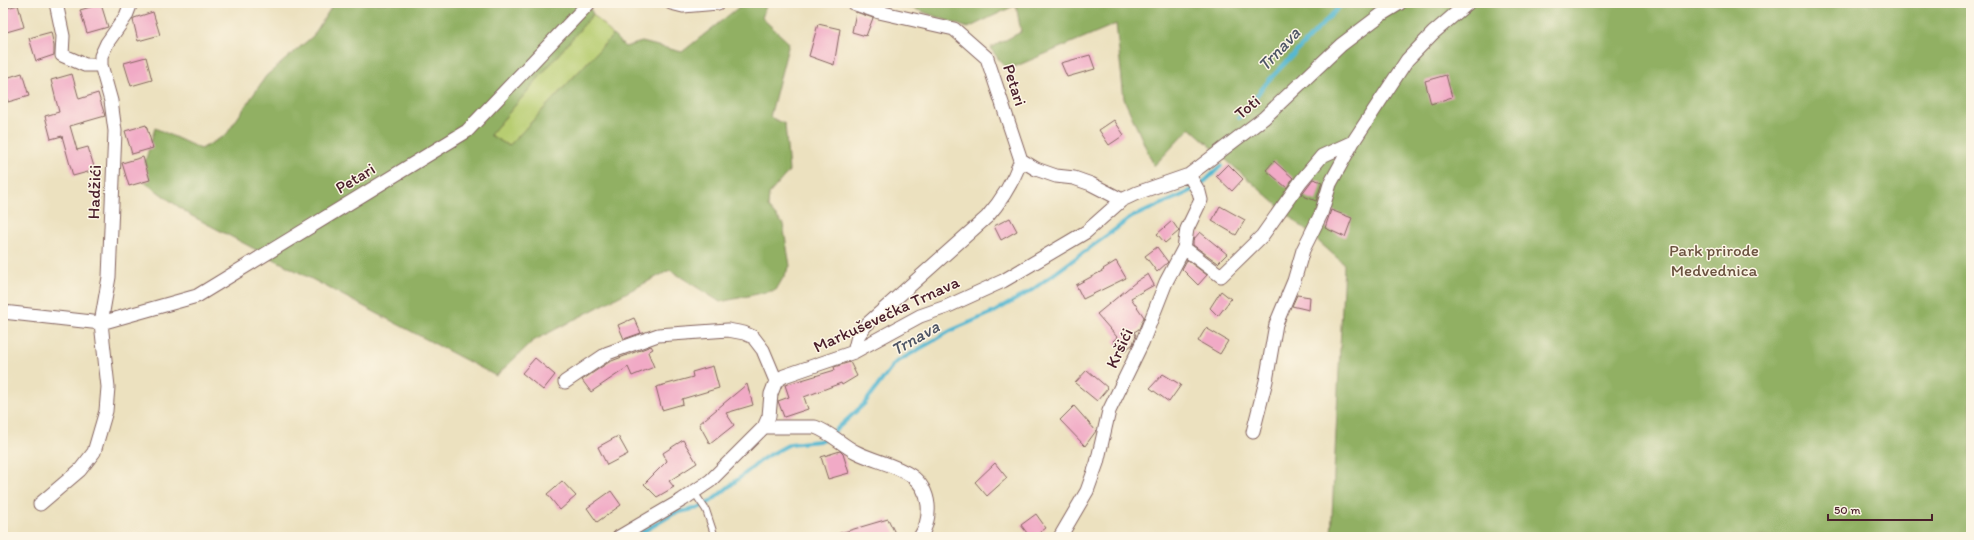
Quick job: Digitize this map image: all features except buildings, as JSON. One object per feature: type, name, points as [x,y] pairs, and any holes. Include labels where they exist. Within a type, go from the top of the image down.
[{"type":"street","points":[[56,3],[62,36],[62,55],[85,65],[101,65]]},
{"type":"street","name":"Hadžići","points":[[40,504],[80,470],[94,452],[106,411],[108,387],[101,323],[109,277],[115,131],[111,101],[101,65],[101,56],[107,43],[126,16],[130,3]]},
{"type":"street","name":"Petari","points":[[101,323],[197,296],[467,131],[589,3]]},
{"type":"street","points":[[671,3],[683,6],[718,3]]},
{"type":"street","name":"Petari","points":[[853,3],[879,12],[954,29],[987,58],[1021,160]]},
{"type":"street","name":"Toti","points":[[1122,200],[1137,193],[1194,184],[1341,45],[1382,14],[1400,3]]},
{"type":"street","points":[[1253,432],[1276,324],[1294,281],[1303,250],[1321,214],[1330,184],[1353,142],[1407,60],[1433,33],[1468,3]]},
{"type":"street","points":[[1184,248],[1221,276],[1262,236],[1301,181],[1322,156],[1353,142]]},
{"type":"street","points":[[854,352],[858,336],[865,326],[987,217],[1000,201],[1015,177],[1021,160],[1036,169],[1056,176],[1074,178],[1091,184],[1122,200]]},
{"type":"street","name":"Kršići","points":[[1060,537],[1087,491],[1097,463],[1109,411],[1142,343],[1166,282],[1184,248],[1187,229],[1201,200],[1194,184]]},
{"type":"street","name":"Markuševečka Trnava","points":[[776,381],[784,376],[854,352],[920,316],[946,307],[1032,265],[1086,232],[1122,200]]},
{"type":"street","points":[[3,312],[101,323]]},
{"type":"street","points":[[565,382],[608,353],[658,335],[728,330],[744,333],[753,337],[763,350],[776,381],[771,394],[769,416],[764,427],[710,481],[697,497],[619,537]]},
{"type":"street","points":[[764,427],[815,426],[832,435],[857,452],[911,475],[919,483],[928,502],[929,516],[920,537]]},
{"type":"lane","points":[[697,497],[706,510],[715,537]]},
{"type":"green space","points":[[334,3],[587,3],[593,14],[490,135],[509,146],[613,35],[625,47],[642,42],[682,52],[744,3],[767,3],[762,18],[789,43],[770,117],[785,124],[789,171],[769,194],[768,207],[783,224],[790,266],[776,290],[720,302],[670,270],[533,341],[496,376],[190,215],[140,179],[155,128],[201,149],[226,135],[266,76],[313,36]]},
{"type":"green space","name":"Park prirode Medvednica","points":[[887,3],[1971,3],[1971,537],[1331,537],[1344,264],[1190,128],[1154,166],[1124,99],[1116,24],[1007,70],[990,48],[1021,32],[1016,5],[968,28],[915,9]]},
{"type":"green space","points":[[593,14],[613,35],[509,146],[490,135]]},
{"type":"waterway","name":"Trnava","points":[[1239,118],[1268,81],[1343,3]]},
{"type":"waterway","name":"Trnava","points":[[634,537],[675,513],[698,508],[710,502],[764,458],[790,444],[826,439],[864,404],[895,363],[952,330],[994,312],[1032,290],[1132,217],[1187,193],[1205,181],[1221,166]]}]
